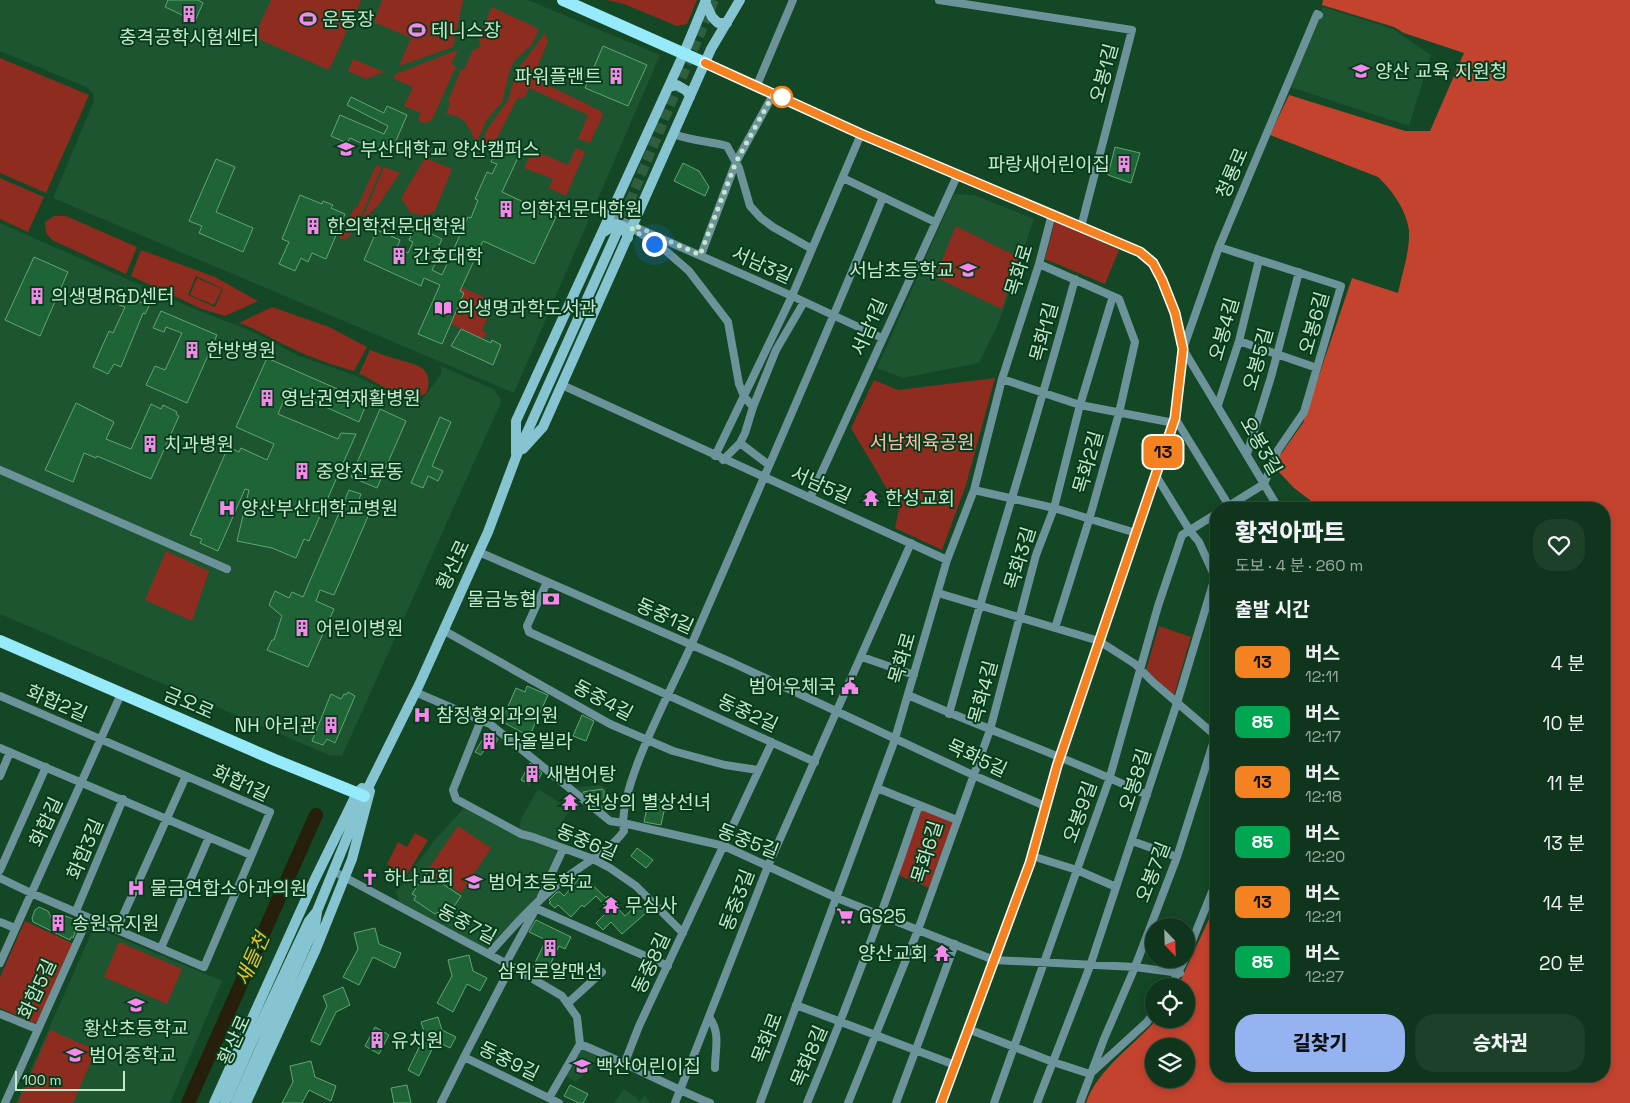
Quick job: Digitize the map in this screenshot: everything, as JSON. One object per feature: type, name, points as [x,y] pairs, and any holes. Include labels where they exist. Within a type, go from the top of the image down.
[{"type":"main road","points":[[563,0],[705,63]]},
{"type":"main road","points":[[516,458],[516,421],[669,87],[706,1]]},
{"type":"main road","points":[[706,1],[712,17],[718,23],[727,23]]},
{"type":"main road","points":[[516,458],[543,428],[711,49],[738,2]]},
{"type":"main road","points":[[669,87],[677,85],[687,91],[690,97]]},
{"type":"main road","points":[[602,233],[616,224],[630,229]]},
{"type":"main road","name":"황산로","points":[[225,1103],[309,921],[317,911],[360,794],[372,779],[415,692],[479,552],[516,458],[617,232]]},
{"type":"main road","name":"금오로","points":[[0,641],[360,794]]},
{"type":"main road","points":[[246,1103],[316,948],[352,859],[367,806],[372,779]]},
{"type":"main road","points":[[214,1103],[314,880],[360,794]]},
{"type":"main road","name":"황산로","points":[[236,1103],[316,926],[317,911]]},
{"type":"street","points":[[756,85],[793,0]]},
{"type":"street","name":"오봉1길","points":[[939,0],[1132,30],[1081,227]]},
{"type":"street","name":"청룡로","points":[[1183,349],[1219,246],[1317,14],[1319,15]]},
{"type":"street","points":[[705,63],[956,176],[1052,214],[1140,252],[1153,263],[1175,313],[1183,349],[1175,420],[1059,758],[1032,856],[941,1103]]},
{"type":"street","points":[[700,255],[736,162],[774,93]]},
{"type":"street","points":[[674,134],[691,140],[727,146],[746,186],[750,206],[773,227],[812,249]]},
{"type":"street","points":[[719,458],[744,396],[792,296],[861,134]]},
{"type":"street","name":"서남1길","points":[[810,498],[956,176]]},
{"type":"street","points":[[843,178],[934,222]]},
{"type":"street","name":"서남1길","points":[[835,316],[883,197]]},
{"type":"street","name":"목화로","points":[[760,1103],[896,737],[947,560],[974,490],[1002,379],[1039,264],[1052,214]]},
{"type":"street","points":[[610,216],[666,251],[689,271],[728,322],[733,360],[744,396],[753,407]]},
{"type":"street","name":"서남3길","points":[[630,229],[700,255],[882,338]]},
{"type":"street","name":"오봉6길","points":[[1219,246],[1341,286],[1304,412],[1278,450],[1264,484]]},
{"type":"street","name":"오봉4길","points":[[1218,405],[1239,341],[1259,260]]},
{"type":"street","points":[[1039,264],[1119,299],[1135,342],[1119,413]]},
{"type":"street","name":"오봉5길","points":[[1247,454],[1299,272]]},
{"type":"street","name":"목화1길","points":[[1044,393],[1075,279]]},
{"type":"street","points":[[1080,404],[1113,296]]},
{"type":"street","points":[[719,458],[740,444],[776,350],[792,326],[804,302]]},
{"type":"street","name":"서남5길","points":[[763,478],[835,316]]},
{"type":"street","points":[[1239,341],[1317,368]]},
{"type":"street","name":"오봉3길","points":[[1183,349],[1275,502]]},
{"type":"street","name":"목화2길","points":[[1002,379],[1080,404],[1119,413],[1175,420]]},
{"type":"street","name":"서남5길","points":[[562,385],[947,560]]},
{"type":"street","points":[[1012,499],[1044,393]]},
{"type":"street","name":"목화2길","points":[[1054,508],[1080,404]]},
{"type":"street","name":"목화2길","points":[[1089,520],[1119,413]]},
{"type":"street","points":[[1175,420],[1224,502]]},
{"type":"street","points":[[740,444],[769,465]]},
{"type":"street","points":[[0,470],[227,568]]},
{"type":"street","name":"오봉8길","points":[[1155,474],[1190,531],[1199,542],[1210,566]]},
{"type":"street","points":[[540,899],[564,879],[615,843],[624,831],[623,822],[634,774],[668,694],[692,645],[763,478]]},
{"type":"street","points":[[1237,502],[1264,484]]},
{"type":"street","name":"목화3길","points":[[974,490],[1054,508],[1136,533]]},
{"type":"street","name":"목화3길","points":[[979,605],[1012,499]]},
{"type":"street","name":"목화3길","points":[[1020,617],[1036,556],[1054,508]]},
{"type":"street","points":[[1190,531],[1210,518]]},
{"type":"street","points":[[1055,628],[1089,520]]},
{"type":"street","name":"오봉9길","points":[[994,1103],[1110,777],[1158,606],[1182,535],[1190,531]]},
{"type":"street","points":[[837,712],[911,543]]},
{"type":"street","name":"동중1길","points":[[479,552],[896,737]]},
{"type":"street","name":"동중2길","points":[[548,582],[527,626],[529,632],[815,762]]},
{"type":"street","points":[[938,593],[1099,641],[1135,664],[1210,730]]},
{"type":"street","name":"오봉8길","points":[[1037,1103],[1090,966],[1178,703],[1210,594]]},
{"type":"street","name":"목화4길","points":[[908,695],[948,714],[979,605]]},
{"type":"street","name":"목화4길","points":[[957,820],[990,730],[1020,617]]},
{"type":"street","name":"동중4길","points":[[443,630],[610,724],[695,757],[758,770]]},
{"type":"street","points":[[862,657],[914,675]]},
{"type":"street","name":"동중5길","points":[[415,692],[490,724],[605,819],[724,846],[836,898],[994,960]]},
{"type":"street","name":"화합길","points":[[1,959],[121,694]]},
{"type":"street","name":"화합2길","points":[[0,696],[101,740]]},
{"type":"street","name":"동중3길","points":[[675,1103],[768,866],[837,712]]},
{"type":"street","points":[[948,714],[1110,777],[1147,795]]},
{"type":"street","name":"동중6길","points":[[481,720],[453,790],[456,799],[521,834],[593,859],[610,868],[636,886],[683,933]]},
{"type":"street","name":"목화5길","points":[[896,737],[973,775],[1046,806]]},
{"type":"street","name":"화합1길","points":[[101,740],[270,812],[204,967],[161,948]]},
{"type":"street","name":"동중8길","points":[[625,1062],[639,1026],[772,742]]},
{"type":"street","points":[[0,748],[251,855]]},
{"type":"street","points":[[0,776],[10,752]]},
{"type":"street","name":"오봉7길","points":[[1080,1103],[1177,858],[1210,754]]},
{"type":"street","points":[[0,870],[46,767]]},
{"type":"street","points":[[117,930],[186,776]]},
{"type":"street","name":"목화6길","points":[[875,1034],[918,930],[957,820],[877,788]]},
{"type":"street","name":"화합3길","points":[[76,911],[123,799]]},
{"type":"street","name":"목화6길","points":[[841,1022],[920,805]]},
{"type":"street","points":[[0,878],[88,918],[161,948],[209,837]]},
{"type":"street","points":[[1132,841],[1177,858]]},
{"type":"street","points":[[489,954],[535,908],[563,849]]},
{"type":"street","points":[[1032,856],[1077,870],[1116,887]]},
{"type":"street","name":"동중7길","points":[[333,871],[508,964],[562,996],[577,1017],[580,1044]]},
{"type":"street","points":[[1195,934],[1210,897]]},
{"type":"street","points":[[535,908],[668,966]]},
{"type":"street","name":"동중7길","points":[[508,964],[535,908]]},
{"type":"street","name":"화합5길","points":[[5,1103],[88,918]]},
{"type":"street","points":[[0,922],[15,928]]},
{"type":"street","points":[[896,1103],[955,944]]},
{"type":"street","points":[[994,960],[1135,967],[1180,972]]},
{"type":"street","points":[[464,1057],[508,964]]},
{"type":"street","points":[[1176,978],[1182,968]]},
{"type":"street","points":[[568,1003],[602,972]]},
{"type":"street","name":"목화8길","points":[[796,1006],[955,1065]]},
{"type":"street","points":[[0,1014],[37,1029]]},
{"type":"street","points":[[709,1017],[715,1025],[718,1037],[714,1068]]},
{"type":"street","name":"목화8길","points":[[808,1103],[841,1022]]},
{"type":"street","points":[[968,1029],[1053,1062],[1090,1074],[1145,1024]]},
{"type":"street","points":[[848,1103],[875,1034]]},
{"type":"street","points":[[548,1098],[580,1044],[625,1062],[710,1103]]},
{"type":"street","name":"동중9길","points":[[441,1103],[464,1057],[559,1103]]},
{"type":"shaded area","name":"부산대학교 양산캠퍼스","points":[[0,0],[528,0],[660,55],[514,393],[53,198],[94,101],[93,93],[86,87],[0,51]]},
{"type":"shaded area","points":[[1323,0],[1630,0],[1630,1103],[1086,1103],[1092,1090],[1108,1068],[1149,1028],[1195,1028],[1195,978],[1182,978],[1186,968],[1195,968],[1195,949],[1210,917],[1210,1082],[1610,1082],[1610,502],[1311,502],[1294,488],[1278,471],[1284,467],[1278,458],[1303,423],[1352,278],[1398,293],[1407,254],[1409,231],[1408,223],[1398,201],[1378,177],[1270,135],[1289,95],[1405,131],[1430,131],[1464,53],[1404,33],[1394,27],[1322,5]]},
{"type":"shaded area","name":"양산 교육 지원청","points":[[1323,7],[1393,29],[1431,55],[1409,126],[1290,87]]},
{"type":"shaded area","name":"서남초등학교","points":[[954,194],[974,195],[1034,219],[999,322],[979,363],[903,378],[877,368]]},
{"type":"shaded area","name":"양산부산대학교병원","points":[[0,223],[195,309],[251,331],[299,356],[354,375],[405,400],[422,400],[441,374],[441,366],[493,389],[500,398],[501,402],[342,756],[329,755],[0,614]]},
{"type":"shaded area","points":[[600,785],[606,788],[607,817],[573,788]]},
{"type":"shaded area","points":[[538,789],[562,804],[566,798],[569,800],[567,803],[571,808],[563,820],[566,826],[556,843],[540,835],[524,834],[519,831],[521,819]]},
{"type":"shaded area","name":"범어초등학교","points":[[464,808],[520,836],[555,848],[556,853],[536,900],[488,950],[399,901],[396,892],[434,841]]},
{"type":"shaded area","name":"황산초등학교","points":[[94,927],[222,981],[170,1103],[16,1103]]},
{"type":"shaded area","name":"백산어린이집","points":[[583,1048],[600,1059],[594,1063],[592,1069],[575,1082],[565,1075],[580,1049]]},
{"type":"shaded area","points":[[624,1089],[637,1098],[639,1102],[645,1095],[650,1103],[614,1103]]},
{"type":"green space","name":"운동장","points":[[271,0],[361,0],[329,70],[254,37]]},
{"type":"green space","name":"테니스장","points":[[382,0],[463,0],[453,47],[399,66],[411,38],[374,22]]},
{"type":"green space","points":[[607,0],[697,0],[687,24],[677,26],[624,4]]},
{"type":"green space","points":[[492,7],[539,29],[532,44],[515,60],[510,69],[502,102],[487,119],[476,144],[466,123],[458,117],[446,114],[450,103],[448,101],[461,69],[464,70],[473,50],[481,47],[478,38]]},
{"type":"green space","points":[[545,33],[548,41],[533,78],[601,111],[603,115],[590,143],[578,139],[588,115],[529,88],[525,97],[517,99],[490,152],[482,148],[486,131],[508,100],[516,72]]},
{"type":"green space","points":[[458,50],[451,64],[456,66],[433,118],[429,122],[422,123],[418,119],[421,113],[404,106],[413,87],[394,79],[395,74]]},
{"type":"green space","points":[[0,58],[89,95],[46,193],[0,173]]},
{"type":"green space","points":[[353,59],[384,72],[366,79],[348,71]]},
{"type":"green space","points":[[576,148],[585,152],[566,196],[549,188],[553,179],[524,168],[533,150],[568,165]]},
{"type":"green space","points":[[425,158],[452,169],[435,211],[423,216],[411,213],[401,198]]},
{"type":"green space","points":[[376,165],[382,167],[355,230],[345,240],[339,238],[355,207],[357,208]]},
{"type":"green space","points":[[384,167],[400,173],[379,204],[360,224]]},
{"type":"green space","points":[[0,178],[44,197],[28,232],[0,219]]},
{"type":"green space","points":[[54,216],[66,216],[137,247],[126,274],[52,240],[46,233],[45,222]]},
{"type":"green space","points":[[1055,221],[1119,250],[1105,284],[1045,259]]},
{"type":"green space","points":[[956,226],[1018,257],[1002,309],[935,277]]},
{"type":"green space","points":[[141,250],[215,277],[258,301],[225,316],[202,309],[131,276]],"holes":[[[196,276],[223,289],[215,307],[188,295]]]},
{"type":"green space","points":[[197,278],[222,289],[214,305],[190,295]]},
{"type":"green space","points":[[461,287],[495,302],[482,330],[487,333],[483,339],[451,324],[464,293],[459,291]]},
{"type":"green space","points":[[272,307],[329,327],[367,347],[354,371],[307,355],[239,323]]},
{"type":"green space","points":[[370,350],[422,368],[428,377],[427,392],[420,396],[412,397],[402,395],[359,374]]},
{"type":"green space","name":"서남체육공원","points":[[995,378],[966,485],[942,550],[895,528],[899,509],[851,428],[874,380],[898,390]]},
{"type":"green space","points":[[166,551],[209,571],[192,621],[145,600]]},
{"type":"green space","points":[[1159,626],[1191,637],[1174,695],[1146,670]]},
{"type":"green space","points":[[922,809],[953,822],[929,888],[898,875]]},
{"type":"green space","points":[[458,826],[491,848],[461,893],[427,871]]},
{"type":"green space","points":[[415,833],[428,840],[406,876],[387,864],[398,842],[407,847]]},
{"type":"green space","points":[[25,921],[74,944],[36,1024],[0,1008],[0,977]]},
{"type":"green space","points":[[119,942],[182,969],[167,1004],[104,977]]},
{"type":"green space","points":[[50,1030],[96,1050],[73,1103],[18,1103]]},
{"type":"building","name":"충격공학시험센터","points":[[168,0],[198,0],[203,3],[195,21],[165,7]]},
{"type":"building","name":"파워플랜트","points":[[603,46],[647,65],[628,106],[585,88]]},
{"type":"building","points":[[351,97],[384,113],[387,106],[407,115],[392,150],[386,147],[383,153],[350,138],[347,143],[331,136],[340,115],[384,134],[388,126],[347,105]]},
{"type":"building","points":[[500,141],[521,151],[502,192],[556,217],[534,264],[483,241],[460,291],[464,293],[442,344],[418,334],[440,285],[424,278],[421,286],[364,260],[377,230],[400,240],[397,248],[408,253],[413,242],[409,240],[415,226],[442,239],[431,263],[435,264],[432,270],[442,275],[468,217],[471,218],[478,200],[475,199],[487,172],[492,174],[497,164],[491,162]]},
{"type":"building","name":"파랑새어린이집","points":[[1115,147],[1140,153],[1131,183],[1108,175]]},
{"type":"building","points":[[216,159],[235,167],[216,212],[253,228],[243,252],[199,233],[202,226],[189,221]]},
{"type":"building","points":[[683,163],[699,171],[709,187],[705,196],[674,181]]},
{"type":"building","name":"한의학전문대학원","points":[[300,195],[322,204],[323,201],[333,205],[331,208],[345,214],[326,259],[312,253],[308,262],[301,258],[295,271],[279,264],[289,242],[282,239]]},
{"type":"building","name":"의생명R&D센터","points":[[34,257],[68,272],[40,336],[5,320]]},
{"type":"building","points":[[123,295],[149,306],[145,314],[143,313],[121,367],[114,364],[108,374],[93,367],[109,331],[113,333],[125,307],[119,305]]},
{"type":"building","name":"한방병원","points":[[161,311],[217,335],[187,403],[146,385],[155,366],[165,370],[182,333],[166,327],[164,332],[153,328]]},
{"type":"building","points":[[461,329],[491,343],[492,340],[501,345],[493,365],[451,346]]},
{"type":"building","points":[[267,358],[367,402],[359,422],[302,396],[303,393],[289,388],[278,414],[338,439],[341,433],[356,434],[309,541],[304,539],[296,558],[272,548],[237,541],[249,490],[245,489],[218,551],[200,543],[202,539],[190,535],[228,447],[239,452],[241,448],[267,460],[274,444],[236,427]]},
{"type":"building","points":[[76,403],[114,422],[106,439],[131,449],[151,404],[161,409],[163,405],[177,412],[176,414],[179,416],[151,479],[97,456],[96,458],[84,453],[73,482],[45,470]]},
{"type":"building","points":[[380,409],[406,421],[377,488],[351,477]]},
{"type":"building","points":[[440,417],[451,422],[432,466],[443,471],[438,481],[428,476],[423,488],[411,483]]},
{"type":"building","points":[[349,490],[361,494],[358,502],[372,507],[334,595],[320,590],[316,601],[334,609],[308,667],[267,650],[272,640],[274,640],[282,616],[269,605],[275,591],[289,598],[292,592],[303,597]]},
{"type":"building","points":[[527,686],[548,695],[530,735],[497,719],[503,718],[516,688],[525,692]]},
{"type":"building","name":"NH 아리관","points":[[348,692],[355,696],[335,743],[327,739],[323,745],[312,741],[331,694],[341,699]]},
{"type":"building","points":[[582,715],[594,721],[586,741],[573,736]]},
{"type":"building","name":"다올빌라","points":[[487,732],[498,739],[493,747],[488,744],[481,755],[475,752]]},
{"type":"building","name":"새범어탕","points":[[530,763],[542,773],[537,782],[532,779],[529,784],[521,780]]},
{"type":"building","points":[[602,789],[604,791],[604,809],[596,802],[600,797],[590,798],[583,792]]},
{"type":"building","points":[[649,798],[669,801],[666,812],[664,811],[661,825],[644,822]]},
{"type":"building","points":[[637,848],[653,860],[646,868],[631,856]]},
{"type":"building","points":[[426,873],[461,896],[446,918],[438,912],[435,914],[414,900],[416,896],[412,894]]},
{"type":"building","points":[[582,875],[606,898],[608,896],[613,901],[615,899],[619,903],[616,906],[625,916],[639,903],[647,912],[622,934],[611,922],[603,930],[596,923],[609,910],[596,896],[584,907],[582,905],[571,917],[558,905],[555,908],[549,903],[551,902],[549,900],[557,892],[564,896]]},
{"type":"building","name":"송원유지원","points":[[39,907],[48,911],[52,919],[65,916],[79,921],[73,938],[71,937],[70,940],[33,922],[32,918],[35,910]]},
{"type":"building","name":"삼위로얄맨션","points":[[536,920],[571,937],[565,949],[559,946],[546,973],[533,967],[546,940],[529,932]]},
{"type":"building","points":[[375,928],[379,944],[401,953],[395,968],[373,957],[359,985],[343,977],[358,949],[354,933]]},
{"type":"building","points":[[469,955],[473,971],[487,978],[480,991],[467,984],[453,1012],[437,1003],[452,976],[448,960]]},
{"type":"building","points":[[343,987],[350,1005],[336,1012],[320,1045],[311,1041],[327,1006],[323,996]]},
{"type":"building","points":[[438,1017],[442,1030],[456,1037],[450,1048],[436,1041],[419,1076],[408,1070],[425,1035],[421,1022]]},
{"type":"building","name":"유치원","points":[[375,1027],[389,1035],[379,1054],[365,1046]]},
{"type":"building","points":[[311,1061],[315,1077],[336,1086],[331,1101],[309,1090],[302,1103],[282,1103],[293,1082],[290,1066]]},
{"type":"building","points":[[407,1085],[411,1103],[394,1103],[391,1088]]},
{"type":"building","points":[[570,1085],[588,1094],[583,1103],[564,1096]]},
{"type":"waterway","name":"새들천","points":[[188,1103],[316,815]]},
{"type":"tunnel","points":[[618,230],[714,0]]},
{"type":"bus line","name":"13","points":[[705,63],[956,176],[1052,214],[1140,252],[1153,263],[1175,313],[1183,349],[1175,418],[1057,766],[1030,863],[941,1103]]},
{"type":"place","name":"충격공학시험센터","points":[[189,14]]},
{"type":"place","name":"운동장","points":[[308,19]]},
{"type":"place","name":"테니스장","points":[[417,30]]},
{"type":"place","name":"양산 교육 지원청","points":[[1361,71]]},
{"type":"place","name":"파워플랜트","points":[[616,76]]},
{"type":"place","name":"부산대학교 양산캠퍼스","points":[[346,149]]},
{"type":"place","name":"파랑새어린이집","points":[[1124,164]]},
{"type":"place","name":"의학전문대학원","points":[[506,209]]},
{"type":"place","name":"한의학전문대학원","points":[[313,226]]},
{"type":"place","name":"간호대학","points":[[399,256]]},
{"type":"place","name":"서남초등학교","points":[[968,270]]},
{"type":"place","name":"의생명R&D센터","points":[[37,296]]},
{"type":"place","name":"의생명과학도서관","points":[[443,308]]},
{"type":"place","name":"한방병원","points":[[192,350]]},
{"type":"place","name":"영남권역재활병원","points":[[267,398]]},
{"type":"place","name":"치과병원","points":[[150,444]]},
{"type":"place","name":"중앙진료동","points":[[302,471]]},
{"type":"place","name":"한성교회","points":[[871,498]]},
{"type":"place","name":"양산부산대학교병원","points":[[227,508]]},
{"type":"place","name":"물금농협","points":[[551,599]]},
{"type":"place","name":"어린이병원","points":[[302,628]]},
{"type":"place","name":"범어우체국","points":[[850,686]]},
{"type":"place","name":"참정형외과의원","points":[[422,715]]},
{"type":"place","name":"NH 아리관","points":[[331,725]]},
{"type":"place","name":"다올빌라","points":[[489,741]]},
{"type":"place","name":"새범어탕","points":[[532,774]]},
{"type":"place","name":"천상의 별상선녀","points":[[570,802]]},
{"type":"place","name":"하나교회","points":[[370,877]]},
{"type":"place","name":"범어초등학교","points":[[474,882]]},
{"type":"place","name":"물금연합소아과의원","points":[[136,888]]},
{"type":"place","name":"무심사","points":[[611,905]]},
{"type":"place","name":"GS25","points":[[845,916]]},
{"type":"place","name":"송원유지원","points":[[58,923]]},
{"type":"place","name":"삼위로얄맨션","points":[[550,948]]},
{"type":"place","name":"양산교회","points":[[942,953]]},
{"type":"place","name":"황산초등학교","points":[[136,1005]]},
{"type":"place","name":"유치원","points":[[377,1040]]},
{"type":"place","name":"범어중학교","points":[[75,1055]]},
{"type":"place","name":"백산어린이집","points":[[582,1066]]},
{"type":"route","points":[[654,244],[632,229],[634,225],[700,255],[736,162],[774,93],[782,97]]}]
